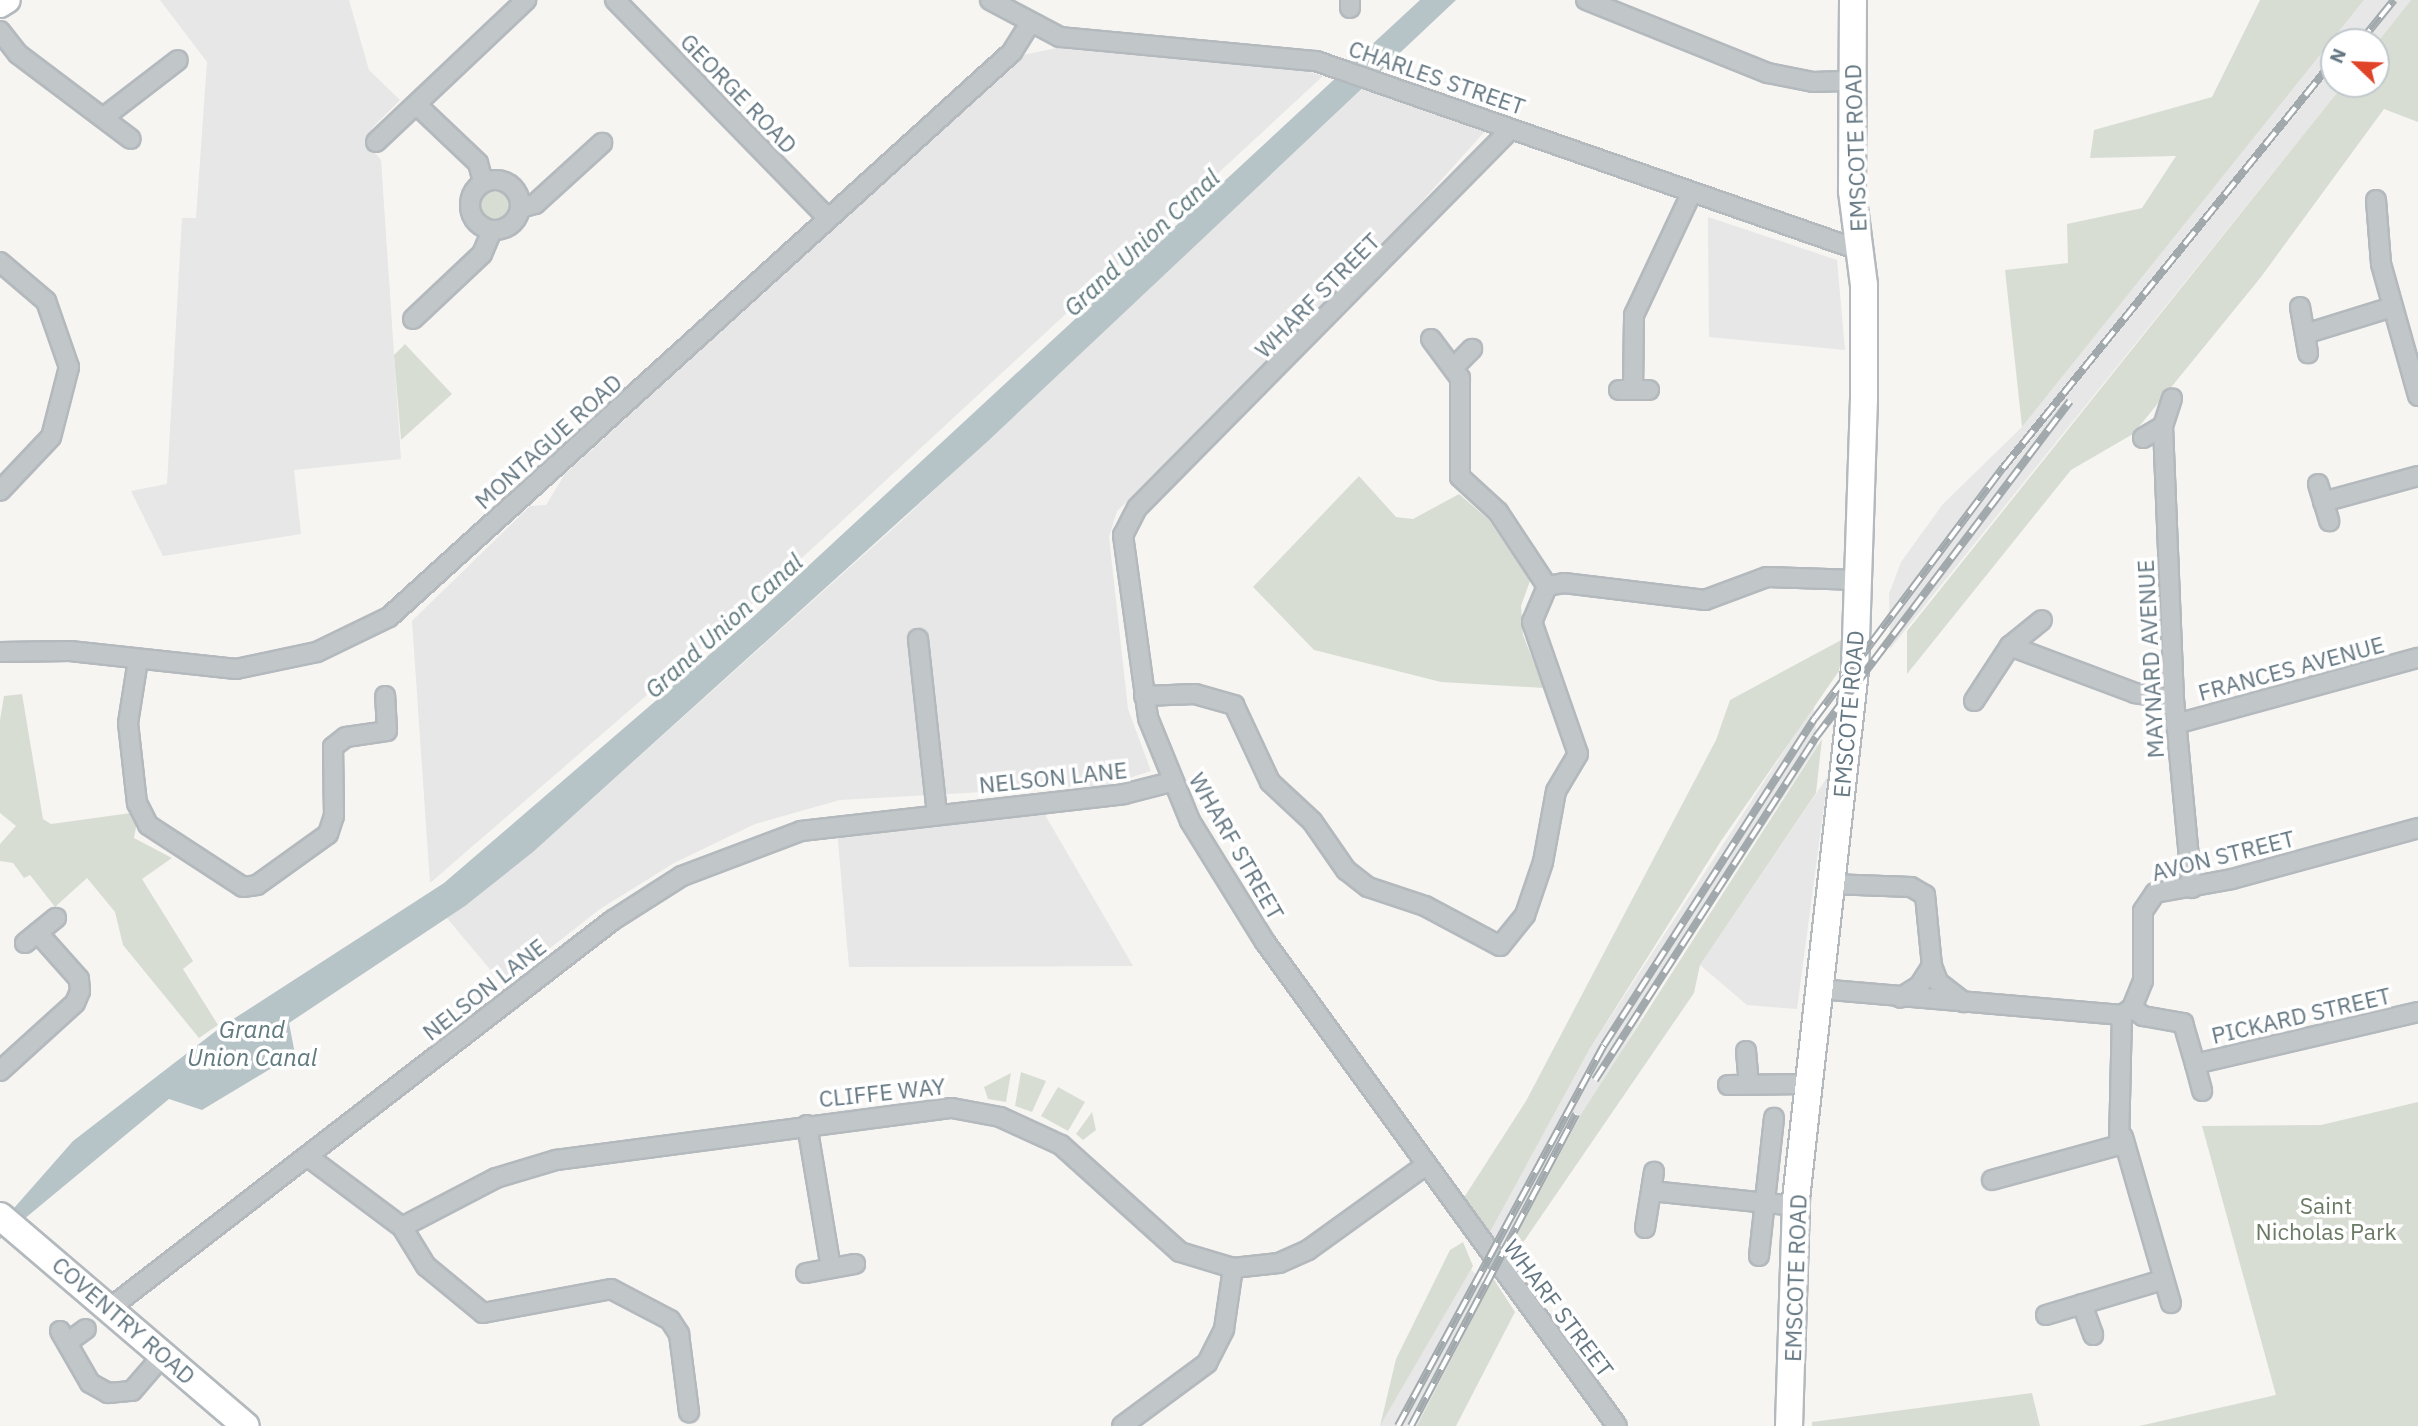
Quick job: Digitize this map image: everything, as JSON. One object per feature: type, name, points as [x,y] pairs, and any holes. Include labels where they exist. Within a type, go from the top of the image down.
[{"type":"main road","name":"EMSCOTE ROAD","points":[[1789,1426],[1796,1206],[1807,1084],[1853,689],[1858,580],[1864,429],[1851,80],[1853,0]]},
{"type":"main road","name":"COVENTRY ROAD","points":[[0,1216],[246,1426]]},
{"type":"street","points":[[0,5],[8,0]]},
{"type":"street","points":[[376,142],[419,107],[526,0]]},
{"type":"street","name":"GEORGE ROAD","points":[[615,0],[828,218]]},
{"type":"street","name":"CHARLES STREET","points":[[990,0],[1029,25],[1094,43],[1276,55],[1328,65],[1691,194],[1859,250]]},
{"type":"street","points":[[1587,0],[1620,6],[1768,73],[1813,82],[1851,80]]},
{"type":"street","name":"MONTAGUE ROAD","points":[[0,652],[70,651],[197,670],[265,666],[317,652],[389,617],[1012,52],[1029,25]]},
{"type":"street","points":[[0,31],[18,54],[131,139]]},
{"type":"street","points":[[104,117],[178,60]]},
{"type":"street","points":[[419,107],[478,163],[483,182]]},
{"type":"street","name":"WHARF STREET","points":[[1511,129],[1129,516],[1123,535],[1144,696],[1171,782],[1265,942],[1423,1167],[1617,1426]]},
{"type":"street","points":[[492,230],[507,228],[520,208],[535,204],[602,143]]},
{"type":"street","points":[[483,182],[511,186],[520,208]]},
{"type":"street","points":[[483,182],[471,196],[471,210],[492,230]]},
{"type":"street","points":[[1633,390],[1634,315],[1691,194]]},
{"type":"street","points":[[2376,200],[2377,239],[2392,307],[2418,396]]},
{"type":"street","points":[[414,319],[482,254],[492,230]]},
{"type":"street","points":[[0,262],[46,301],[69,367],[51,437],[0,491]]},
{"type":"street","points":[[2300,307],[2308,353]]},
{"type":"street","points":[[2305,334],[2392,307]]},
{"type":"street","points":[[1431,339],[1456,365],[1460,477],[1497,512],[1547,586]]},
{"type":"street","points":[[1456,365],[1472,349]]},
{"type":"street","name":"MAYNARD AVENUE","points":[[2172,398],[2163,426],[2174,699],[2192,888]]},
{"type":"street","points":[[2143,438],[2163,426]]},
{"type":"street","points":[[2323,502],[2418,476]]},
{"type":"street","points":[[2318,484],[2329,521]]},
{"type":"street","points":[[1547,586],[1564,583],[1705,600],[1767,577],[1858,580]]},
{"type":"street","points":[[1144,696],[1195,694],[1234,705],[1270,782],[1312,821],[1346,870],[1368,887],[1425,906],[1500,946],[1525,915],[1543,862],[1556,791],[1578,754],[1532,622],[1547,586]]},
{"type":"street","points":[[1974,701],[2010,646],[2042,620]]},
{"type":"street","points":[[918,639],[937,813]]},
{"type":"street","points":[[2010,646],[2135,693],[2174,699]]},
{"type":"street","name":"FRANCES AVENUE","points":[[2176,724],[2418,658]]},
{"type":"street","points":[[138,660],[128,723],[137,803],[148,825],[243,887],[257,885],[328,834],[333,747],[346,737],[387,731],[385,696]]},
{"type":"street","name":"NELSON LANE","points":[[110,1308],[613,920],[682,876],[801,831],[937,813],[1136,793],[1171,782]]},
{"type":"street","name":"AVON STREET","points":[[2127,1012],[2143,981],[2147,900],[2418,828]]},
{"type":"street","points":[[1830,884],[1920,889],[1929,903],[1932,966],[1938,982],[1964,1002]]},
{"type":"street","points":[[0,1071],[75,1003],[80,991],[79,979],[32,938],[56,918]]},
{"type":"street","points":[[1900,998],[1919,986],[1932,966]]},
{"type":"street","name":"PICKARD STREET","points":[[1819,989],[1900,998],[2127,1012],[2183,1023],[2202,1091]]},
{"type":"street","points":[[2127,1012],[2123,1137],[2171,1303]]},
{"type":"street","name":"PICKARD STREET","points":[[2195,1064],[2418,1013]]},
{"type":"street","points":[[1746,1051],[1749,1083]]},
{"type":"street","points":[[1728,1085],[1807,1084]]},
{"type":"street","name":"CLIFFE WAY","points":[[402,1227],[496,1178],[556,1160],[936,1108],[1000,1117],[1081,1159],[1180,1251],[1233,1268],[1279,1263],[1308,1250],[1423,1167]]},
{"type":"street","points":[[1759,1256],[1774,1118]]},
{"type":"street","points":[[807,1125],[831,1268]]},
{"type":"street","points":[[1992,1180],[2112,1148],[2123,1137]]},
{"type":"street","points":[[307,1156],[402,1227],[426,1266],[483,1313],[611,1289],[670,1320],[679,1334],[689,1412]]},
{"type":"street","points":[[1646,1228],[1654,1172]]},
{"type":"street","points":[[1651,1191],[1796,1206]]},
{"type":"street","points":[[806,1273],[855,1264]]},
{"type":"street","points":[[1122,1426],[1207,1363],[1224,1329],[1233,1268]]},
{"type":"street","points":[[2046,1315],[2163,1280]]},
{"type":"street","points":[[2082,1304],[2093,1335]]},
{"type":"street","points":[[86,1329],[64,1336],[90,1382],[114,1394],[134,1389],[164,1354]]},
{"type":"shaded area","points":[[160,0],[349,0],[369,70],[400,100],[372,128],[367,143],[381,160],[401,459],[294,470],[301,534],[163,556],[131,491],[167,484],[182,218],[196,218],[207,62]]},
{"type":"shaded area","points":[[2364,0],[2411,0],[2389,28],[2342,28]]},
{"type":"shaded area","points":[[1057,48],[1265,59],[1323,76],[751,605],[430,883],[412,621],[530,506],[546,505],[565,474],[1023,55]]},
{"type":"shaded area","points":[[2320,55],[2320,98],[2333,98],[1890,649],[1889,594],[1901,562],[1943,504],[2022,427]]},
{"type":"shaded area","points":[[1364,87],[1486,130],[1293,345],[1117,511],[1109,537],[1128,709],[1151,771],[1107,785],[840,800],[755,824],[674,863],[600,909],[503,985],[447,918],[533,852],[897,525]]},
{"type":"shaded area","points":[[1708,217],[1837,260],[1845,350],[1709,337]]},
{"type":"shaded area","points":[[1814,705],[1817,746],[1660,985],[1504,1258],[1489,1234],[1589,1050]]},
{"type":"shaded area","points":[[1828,776],[1797,1009],[1747,1005],[1700,965]]},
{"type":"shaded area","points":[[1041,808],[1133,966],[849,967],[837,830]]},
{"type":"shaded area","points":[[1471,1269],[1488,1289],[1417,1426],[1380,1426]]},
{"type":"green space","points":[[2260,0],[2364,0],[2342,28],[2320,28],[2320,55],[2022,427],[2005,270],[2068,263],[2067,224],[2142,208],[2176,156],[2090,158],[2094,130],[2212,97]]},
{"type":"green space","points":[[2411,0],[2418,0],[2418,122],[2384,109],[2261,277],[2133,434],[2071,470],[1907,674],[1907,631],[2333,98],[2390,98],[2389,28]]},
{"type":"green space","points":[[495,187],[508,192],[513,205],[508,218],[495,223],[482,218],[477,205],[482,192]]},
{"type":"green space","points":[[405,344],[452,394],[401,440],[394,355]]},
{"type":"green space","points":[[1359,476],[1396,517],[1413,519],[1459,494],[1488,519],[1530,581],[1521,606],[1523,635],[1544,688],[1441,682],[1314,650],[1253,587]]},
{"type":"green space","points":[[1845,638],[1839,671],[1721,841],[1589,1050],[1489,1234],[1463,1199],[1526,1101],[1716,740],[1730,700]]},
{"type":"green space","points":[[22,694],[43,819],[51,824],[131,813],[137,822],[134,838],[172,858],[142,879],[193,961],[183,969],[218,1025],[199,1038],[123,945],[115,912],[87,878],[55,907],[30,875],[24,878],[13,863],[0,861],[0,844],[16,826],[0,813],[0,720],[4,696]]},
{"type":"green space","points":[[1822,739],[1816,793],[1700,965],[1694,993],[1507,1266],[1504,1258],[1582,1113]]},
{"type":"green space","points":[[1021,1072],[1046,1081],[1032,1112],[1015,1106]]},
{"type":"green space","points":[[1011,1073],[1006,1102],[988,1099],[984,1087]]},
{"type":"green space","points":[[1058,1087],[1085,1102],[1068,1131],[1041,1116]]},
{"type":"green space","name":"Saint Nicholas Park","points":[[2418,1102],[2418,1426],[2139,1426],[2276,1395],[2202,1126],[2321,1125]]},
{"type":"green space","points":[[1092,1112],[1096,1130],[1083,1140],[1076,1134]]},
{"type":"green space","points":[[1463,1242],[1473,1266],[1380,1426],[1396,1359],[1450,1250]]},
{"type":"green space","points":[[1493,1278],[1515,1312],[1456,1426],[1417,1426]]},
{"type":"green space","points":[[2032,1393],[2040,1426],[1812,1426],[1812,1422]]},
{"type":"water","name":"Grand Union Canal","points":[[1420,0],[1456,0],[988,441],[533,852],[465,906],[289,1023],[295,1054],[202,1110],[169,1099],[0,1239],[0,1224],[73,1141],[221,1027],[444,883],[753,617]]},
{"type":"railway","points":[[2371,28],[2394,0]]},
{"type":"railway","points":[[1398,1426],[1604,1045],[1815,718],[2003,468],[2320,77]]},
{"type":"railway","points":[[1595,1080],[1816,737],[2070,401]]},
{"type":"railway","points":[[1411,1426],[1576,1114]]}]
